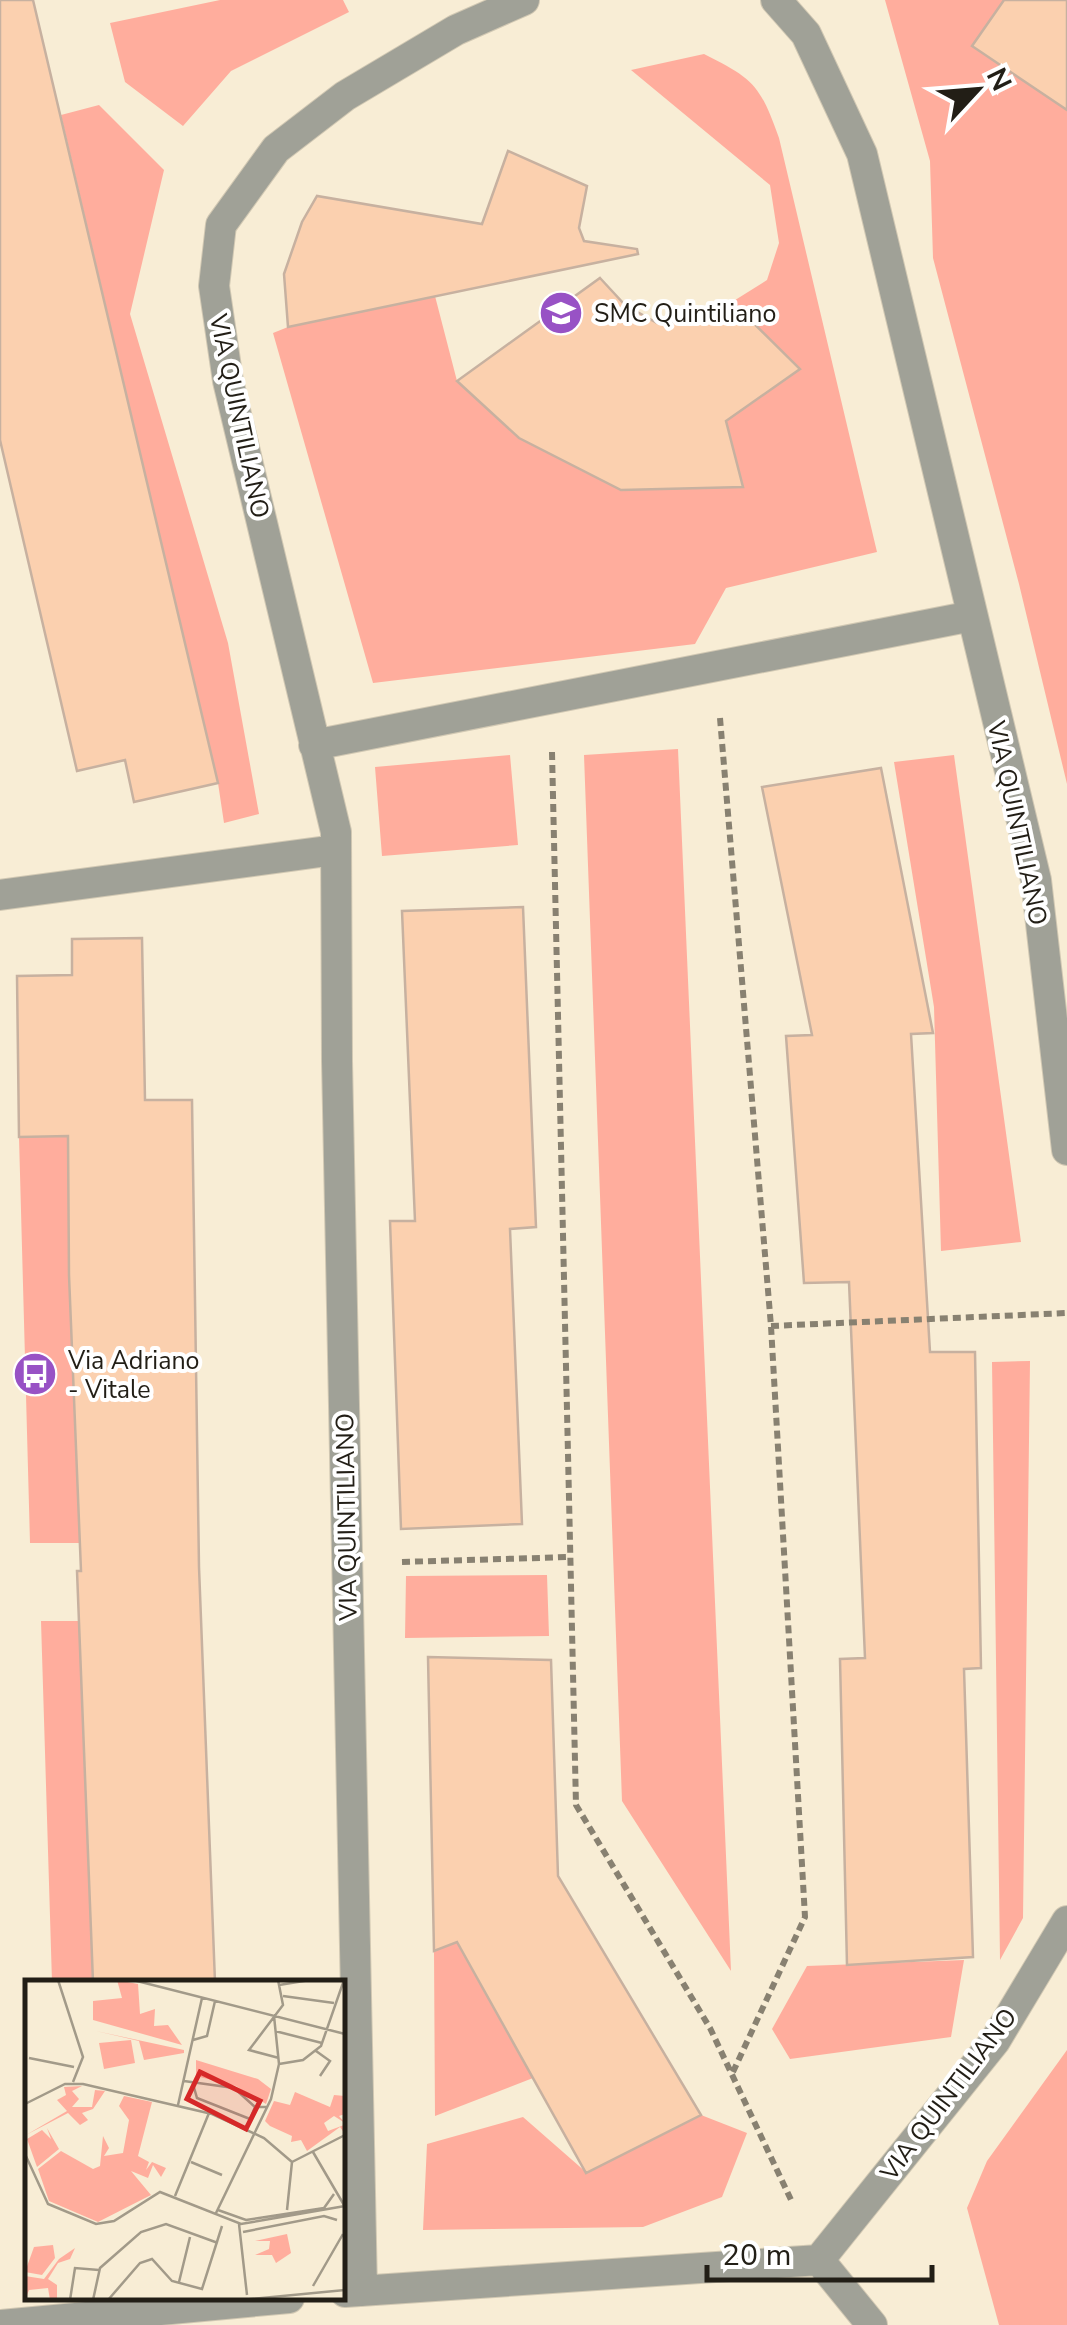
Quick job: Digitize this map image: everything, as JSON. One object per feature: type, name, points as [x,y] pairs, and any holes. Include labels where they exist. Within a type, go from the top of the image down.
[{"type":"street","name":"VIA QUINTILIANO","points":[[524,0],[456,30],[346,96],[276,150],[221,224],[214,286],[228,381],[336,832],[352,2292],[819,2260],[995,2041],[1067,1920]]},
{"type":"street","name":"VIA QUINTILIANO","points":[[776,0],[806,34],[862,154],[1036,880],[1067,1150]]},
{"type":"street","points":[[314,746],[972,616]]},
{"type":"street","points":[[0,895],[335,850]]},
{"type":"street","points":[[819,2260],[872,2325]]},
{"type":"street","points":[[0,2325],[268,2300]]},
{"type":"path","points":[[716,667],[771,1326],[805,1917],[732,2074]]},
{"type":"path","points":[[551,698],[576,1805],[710,2028],[819,2260]]},
{"type":"path","points":[[771,1326],[1067,1313]]},
{"type":"path","points":[[347,1563],[570,1558]]},
{"type":"shaded area","points":[[220,0],[343,0],[349,12],[231,71],[183,126],[125,82],[110,23]]},
{"type":"shaded area","points":[[885,0],[1004,0],[973,46],[1067,110],[1067,784],[933,258],[930,161]]},
{"type":"shaded area","points":[[704,54],[734,70],[753,86],[779,138],[877,552],[726,588],[695,644],[373,683],[273,333],[435,296],[457,381],[519,438],[726,421],[800,369],[732,302],[767,280],[779,243],[770,185],[631,70]]},
{"type":"shaded area","points":[[99,105],[164,170],[130,314],[228,643],[259,814],[224,823],[218,783],[61,115]]},
{"type":"shaded area","points":[[678,749],[731,1971],[622,1801],[584,755]]},
{"type":"shaded area","points":[[510,755],[518,845],[382,856],[375,767]]},
{"type":"shaded area","points":[[954,755],[1021,1242],[941,1251],[934,1007],[894,762]]},
{"type":"shaded area","points":[[68,1136],[69,1275],[80,1543],[30,1543],[19,1137]]},
{"type":"shaded area","points":[[1030,1361],[1023,1918],[1000,1960],[992,1362]]},
{"type":"shaded area","points":[[547,1575],[549,1636],[405,1638],[406,1576]]},
{"type":"shaded area","points":[[41,1621],[79,1621],[93,1980],[52,1980]]},
{"type":"shaded area","points":[[457,1942],[533,2078],[435,2116],[434,1951]]},
{"type":"shaded area","points":[[964,1960],[951,2037],[790,2059],[772,2029],[807,1966]]},
{"type":"shaded area","points":[[1067,2050],[1067,2325],[999,2325],[967,2208],[987,2161]]},
{"type":"shaded area","points":[[701,2115],[747,2133],[722,2197],[643,2227],[423,2230],[427,2144],[523,2117],[587,2173]]},
{"type":"building","points":[[0,0],[33,0],[218,783],[134,802],[125,760],[77,771],[0,440]]},
{"type":"building","points":[[1004,0],[1067,0],[1067,110],[972,46]]},
{"type":"building","points":[[508,151],[587,186],[579,228],[584,241],[637,249],[638,254],[288,327],[284,274],[302,222],[317,196],[482,224]]},
{"type":"building","name":"SMC Quintiliano","points":[[600,278],[625,305],[657,323],[682,321],[732,302],[800,369],[726,421],[743,487],[621,490],[519,438],[457,381]]},
{"type":"building","points":[[881,768],[933,1033],[911,1034],[930,1352],[975,1352],[981,1668],[964,1669],[973,1957],[847,1965],[840,1659],[865,1658],[849,1282],[804,1283],[786,1036],[812,1035],[762,787]]},
{"type":"building","points":[[523,907],[536,1227],[510,1229],[522,1524],[401,1529],[390,1221],[415,1221],[402,911]]},
{"type":"building","points":[[142,938],[145,1100],[192,1100],[199,1567],[215,1980],[93,1980],[77,1571],[81,1571],[69,1275],[68,1136],[19,1137],[17,976],[72,975],[72,939]]},
{"type":"building","points":[[428,1657],[551,1660],[558,1876],[701,2115],[586,2173],[457,1942],[434,1951]]},
{"type":"place","name":"SMC Quintiliano","points":[[561,313]]},
{"type":"place","name":"Via Adriano - Vitale","points":[[35,1374]]}]
